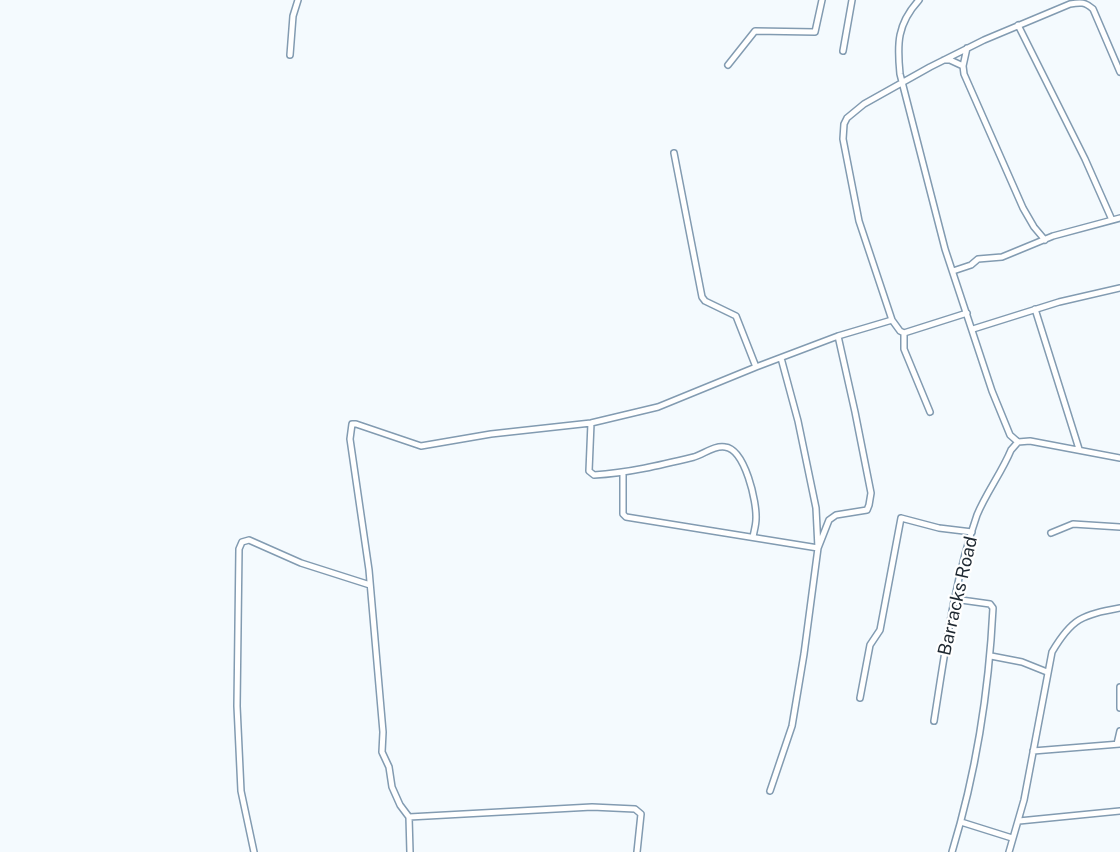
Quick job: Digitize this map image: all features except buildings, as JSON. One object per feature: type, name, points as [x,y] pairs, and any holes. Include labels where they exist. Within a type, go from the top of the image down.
[{"type":"street","points":[[290,55],[293,16],[298,0]]},
{"type":"street","points":[[728,65],[755,31],[815,32],[822,0]]},
{"type":"street","points":[[843,51],[852,0]]},
{"type":"street","points":[[919,0],[901,24],[897,51],[903,82],[945,249],[1003,420],[1010,435],[1018,442],[1030,441],[1120,458]]},
{"type":"street","points":[[967,313],[904,333],[900,332],[892,320],[859,221],[843,130],[847,118],[864,104],[942,60],[1018,25],[1071,4],[1085,1],[1093,9],[1120,72]]},
{"type":"street","points":[[1018,25],[1085,159],[1112,220]]},
{"type":"street","points":[[967,48],[963,66],[964,74],[1003,166],[1034,227],[1045,240]]},
{"type":"street","points":[[942,60],[950,60],[963,66]]},
{"type":"street","points":[[674,153],[702,297],[705,301],[736,316],[756,367]]},
{"type":"street","points":[[953,271],[970,265],[978,259],[1002,257],[1045,240],[1120,218]]},
{"type":"street","points":[[973,329],[1035,309],[1120,288]]},
{"type":"street","points":[[1035,309],[1079,449]]},
{"type":"street","points":[[410,852],[409,817],[395,794],[389,767],[382,752],[383,732],[370,585],[350,439],[352,424],[421,447],[491,434],[591,423],[658,407],[838,336],[892,320]]},
{"type":"street","points":[[904,333],[904,349],[930,412]]},
{"type":"street","points":[[818,548],[828,520],[836,515],[867,510],[871,493],[838,336]]},
{"type":"street","points":[[770,791],[792,726],[806,643],[818,548],[816,508],[782,358]]},
{"type":"street","points":[[591,423],[590,471],[594,475],[623,473],[698,456],[723,446],[732,449],[739,458],[754,492],[757,518],[753,537]]},
{"type":"street","name":"Barracks Road","points":[[934,721],[954,599],[972,532],[978,513],[1018,442]]},
{"type":"street","points":[[623,473],[623,514],[626,517],[818,548]]},
{"type":"street","points":[[860,698],[870,645],[880,630],[901,518],[939,528],[972,532]]},
{"type":"street","points":[[1051,533],[1073,524],[1120,527]]},
{"type":"street","points":[[254,852],[241,791],[237,706],[239,549],[242,542],[249,540],[301,563],[370,585]]},
{"type":"street","points":[[952,852],[961,822],[978,742],[991,656],[993,608],[986,603],[954,599]]},
{"type":"street","points":[[1009,852],[1019,821],[1052,652],[1065,631],[1092,613],[1120,608]]},
{"type":"street","points":[[991,656],[1022,662],[1047,672]]},
{"type":"street","points":[[1120,687],[1120,708]]},
{"type":"street","points":[[1033,751],[1118,744],[1120,731]]},
{"type":"street","points":[[409,817],[592,807],[638,809],[641,814],[637,852]]},
{"type":"street","points":[[1019,821],[1120,811]]},
{"type":"street","points":[[961,822],[1012,838]]}]
